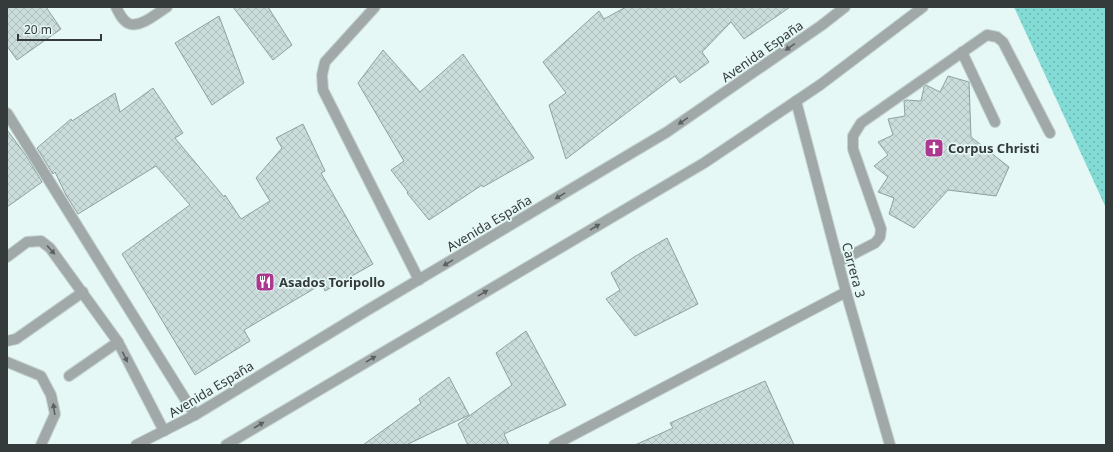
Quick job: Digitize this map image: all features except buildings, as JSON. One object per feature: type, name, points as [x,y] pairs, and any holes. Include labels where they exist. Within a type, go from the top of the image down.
[{"type":"street","points":[[116,7],[123,18],[130,24],[141,24],[167,7]]},
{"type":"street","points":[[375,7],[325,62],[322,75],[323,90],[419,280]]},
{"type":"street","name":"Avenida España","points":[[136,445],[195,415],[667,132],[822,25],[845,7]]},
{"type":"street","points":[[226,445],[704,163],[820,85],[924,7]]},
{"type":"street","points":[[838,262],[875,243],[880,237],[881,229],[853,149],[853,136],[861,123],[987,35],[997,37],[1003,42],[1050,133]]},
{"type":"street","points":[[962,52],[995,122]]},
{"type":"street","name":"Carrera 3","points":[[796,101],[846,292],[890,445]]},
{"type":"street","points":[[7,113],[195,415]]},
{"type":"street","points":[[7,257],[27,242],[41,241],[50,248],[118,342],[164,431]]},
{"type":"street","points":[[7,341],[16,339],[83,292]]},
{"type":"street","points":[[554,445],[846,292]]},
{"type":"street","points":[[69,376],[118,342]]},
{"type":"street","points":[[7,362],[41,376],[51,394],[56,414],[41,445]]},
{"type":"shaded area","points":[[1014,7],[1106,7],[1106,208]]},
{"type":"place","name":"Corpus Christi","points":[[934,148]]},
{"type":"place","name":"Asados Toripollo","points":[[265,282]]}]
